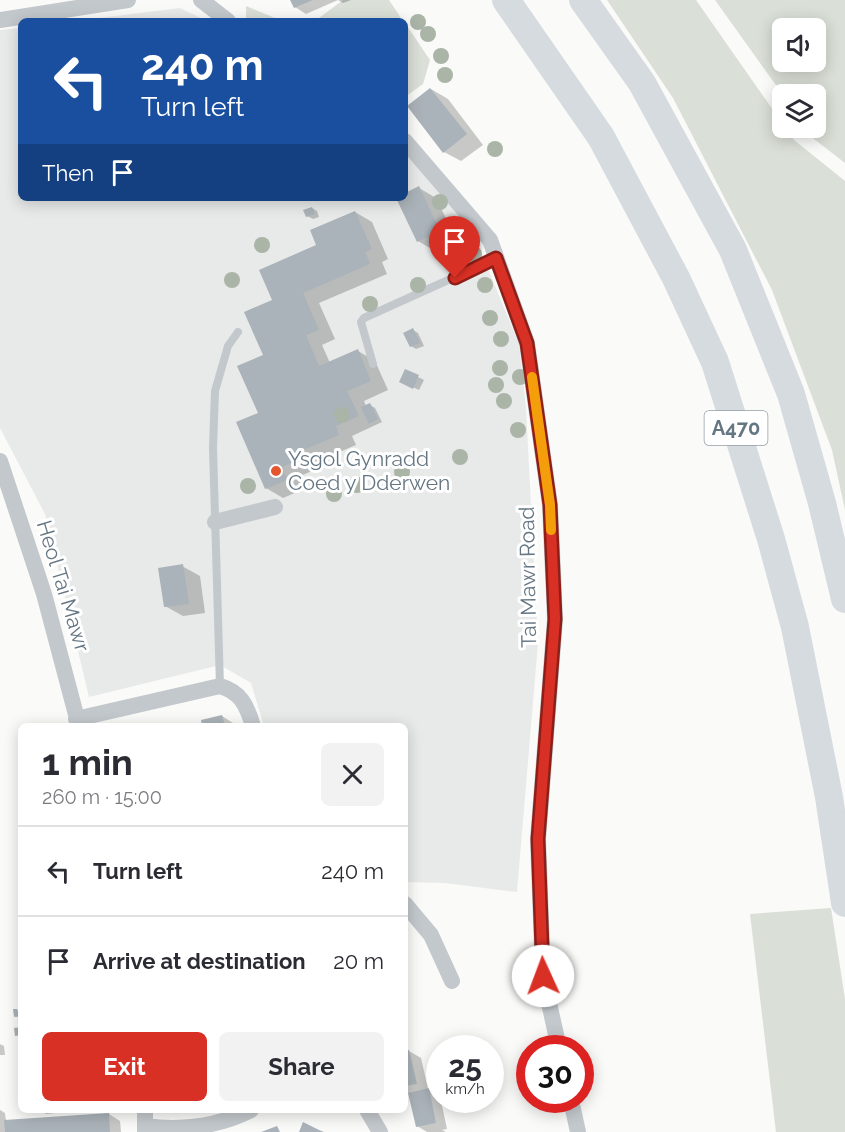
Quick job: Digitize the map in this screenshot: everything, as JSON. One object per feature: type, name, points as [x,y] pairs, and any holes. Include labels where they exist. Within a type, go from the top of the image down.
[{"type":"highway","name":"A470","points":[[506,0],[601,137],[676,278],[715,362],[768,529],[795,627],[828,797],[845,903]]},
{"type":"highway","name":"A470","points":[[583,0],[642,83],[733,250],[791,394],[822,502],[845,599]]},
{"type":"street","points":[[0,20],[128,0]]},
{"type":"street","points":[[201,0],[224,18]]},
{"type":"street","name":"Tai Mawr Road","points":[[408,144],[490,240],[527,343],[550,505],[555,619],[538,839],[543,976],[556,1035]]},
{"type":"street","name":"Heol Tai Mawr","points":[[0,461],[44,594],[77,722]]},
{"type":"street","points":[[215,522],[275,507]]},
{"type":"street","points":[[77,722],[220,686],[230,689],[243,698],[252,723]]},
{"type":"street","points":[[408,908],[431,935],[452,981]]},
{"type":"street","points":[[145,1123],[194,1128],[232,1120],[245,1113]]},
{"type":"street","points":[[369,1113],[380,1132]]},
{"type":"street","points":[[573,1113],[578,1132]]},
{"type":"lane","points":[[373,364],[360,322],[363,318],[496,258]]},
{"type":"lane","points":[[220,686],[213,448],[215,391],[228,346],[238,332]]},
{"type":"shaded area","points":[[343,0],[389,0],[401,18],[319,18]]},
{"type":"shaded area","points":[[607,0],[696,0],[772,109],[772,138],[793,138],[845,181],[845,510],[832,450],[772,290],[673,98]]},
{"type":"shaded area","points":[[715,0],[845,0],[845,163],[814,139],[826,138],[826,84],[775,84]]},
{"type":"shaded area","points":[[246,6],[275,18],[246,18]]},
{"type":"shaded area","points":[[180,8],[201,18],[99,18]]},
{"type":"shaded area","points":[[408,27],[430,60],[423,84],[408,95]]},
{"type":"shaded area","name":"Ysgol Gynradd Coed y Dderwen","points":[[18,28],[18,201],[408,201],[408,155],[472,230],[519,344],[526,408],[538,643],[517,892],[445,883],[408,882],[408,723],[263,723],[251,683],[220,665],[89,697],[45,514],[0,428],[0,30]]},
{"type":"shaded area","points":[[831,908],[845,999],[845,1132],[776,1132],[750,914]]},
{"type":"building","points":[[290,0],[313,0],[294,8]]},
{"type":"building","points":[[430,88],[467,134],[443,153],[408,105]]},
{"type":"building","points":[[419,186],[440,231],[417,242],[397,201],[408,201],[408,192]]},
{"type":"building","points":[[312,207],[315,214],[306,217],[303,210]]},
{"type":"building","points":[[355,211],[372,249],[365,252],[370,264],[303,293],[319,330],[306,335],[319,366],[358,349],[371,381],[347,391],[359,416],[336,426],[339,435],[299,452],[302,458],[282,467],[287,480],[265,489],[236,422],[258,413],[237,366],[263,355],[244,312],[272,300],[259,270],[316,245],[310,230]]},
{"type":"building","points":[[413,328],[420,343],[410,347],[403,333]]},
{"type":"building","points":[[405,369],[419,375],[413,389],[399,382]]},
{"type":"building","points":[[370,403],[378,419],[369,424],[361,407]]},
{"type":"building","points":[[183,564],[189,604],[164,607],[158,568]]},
{"type":"building","points":[[222,715],[224,723],[202,723],[201,720]]},
{"type":"building","points":[[13,1009],[17,1009],[18,1016],[14,1017]]},
{"type":"building","points":[[18,1027],[18,1036],[15,1036],[14,1028]]},
{"type":"building","points":[[408,1050],[417,1084],[408,1086]]},
{"type":"building","points":[[426,1089],[426,1113],[434,1113],[436,1123],[416,1127],[408,1093]]},
{"type":"building","points":[[109,1113],[110,1132],[5,1132],[4,1120]]},
{"type":"building","points":[[303,1122],[319,1130],[324,1132],[299,1132]]},
{"type":"building","points":[[277,1126],[280,1132],[261,1132]]},
{"type":"slow traffic","points":[[532,377],[550,505],[551,530]]},
{"type":"place","name":"Ysgol Gynradd Coed y Dderwen","points":[[276,471]]},
{"type":"route","points":[[455,278],[496,258],[527,343],[550,505],[555,619],[538,839],[543,976]]}]
